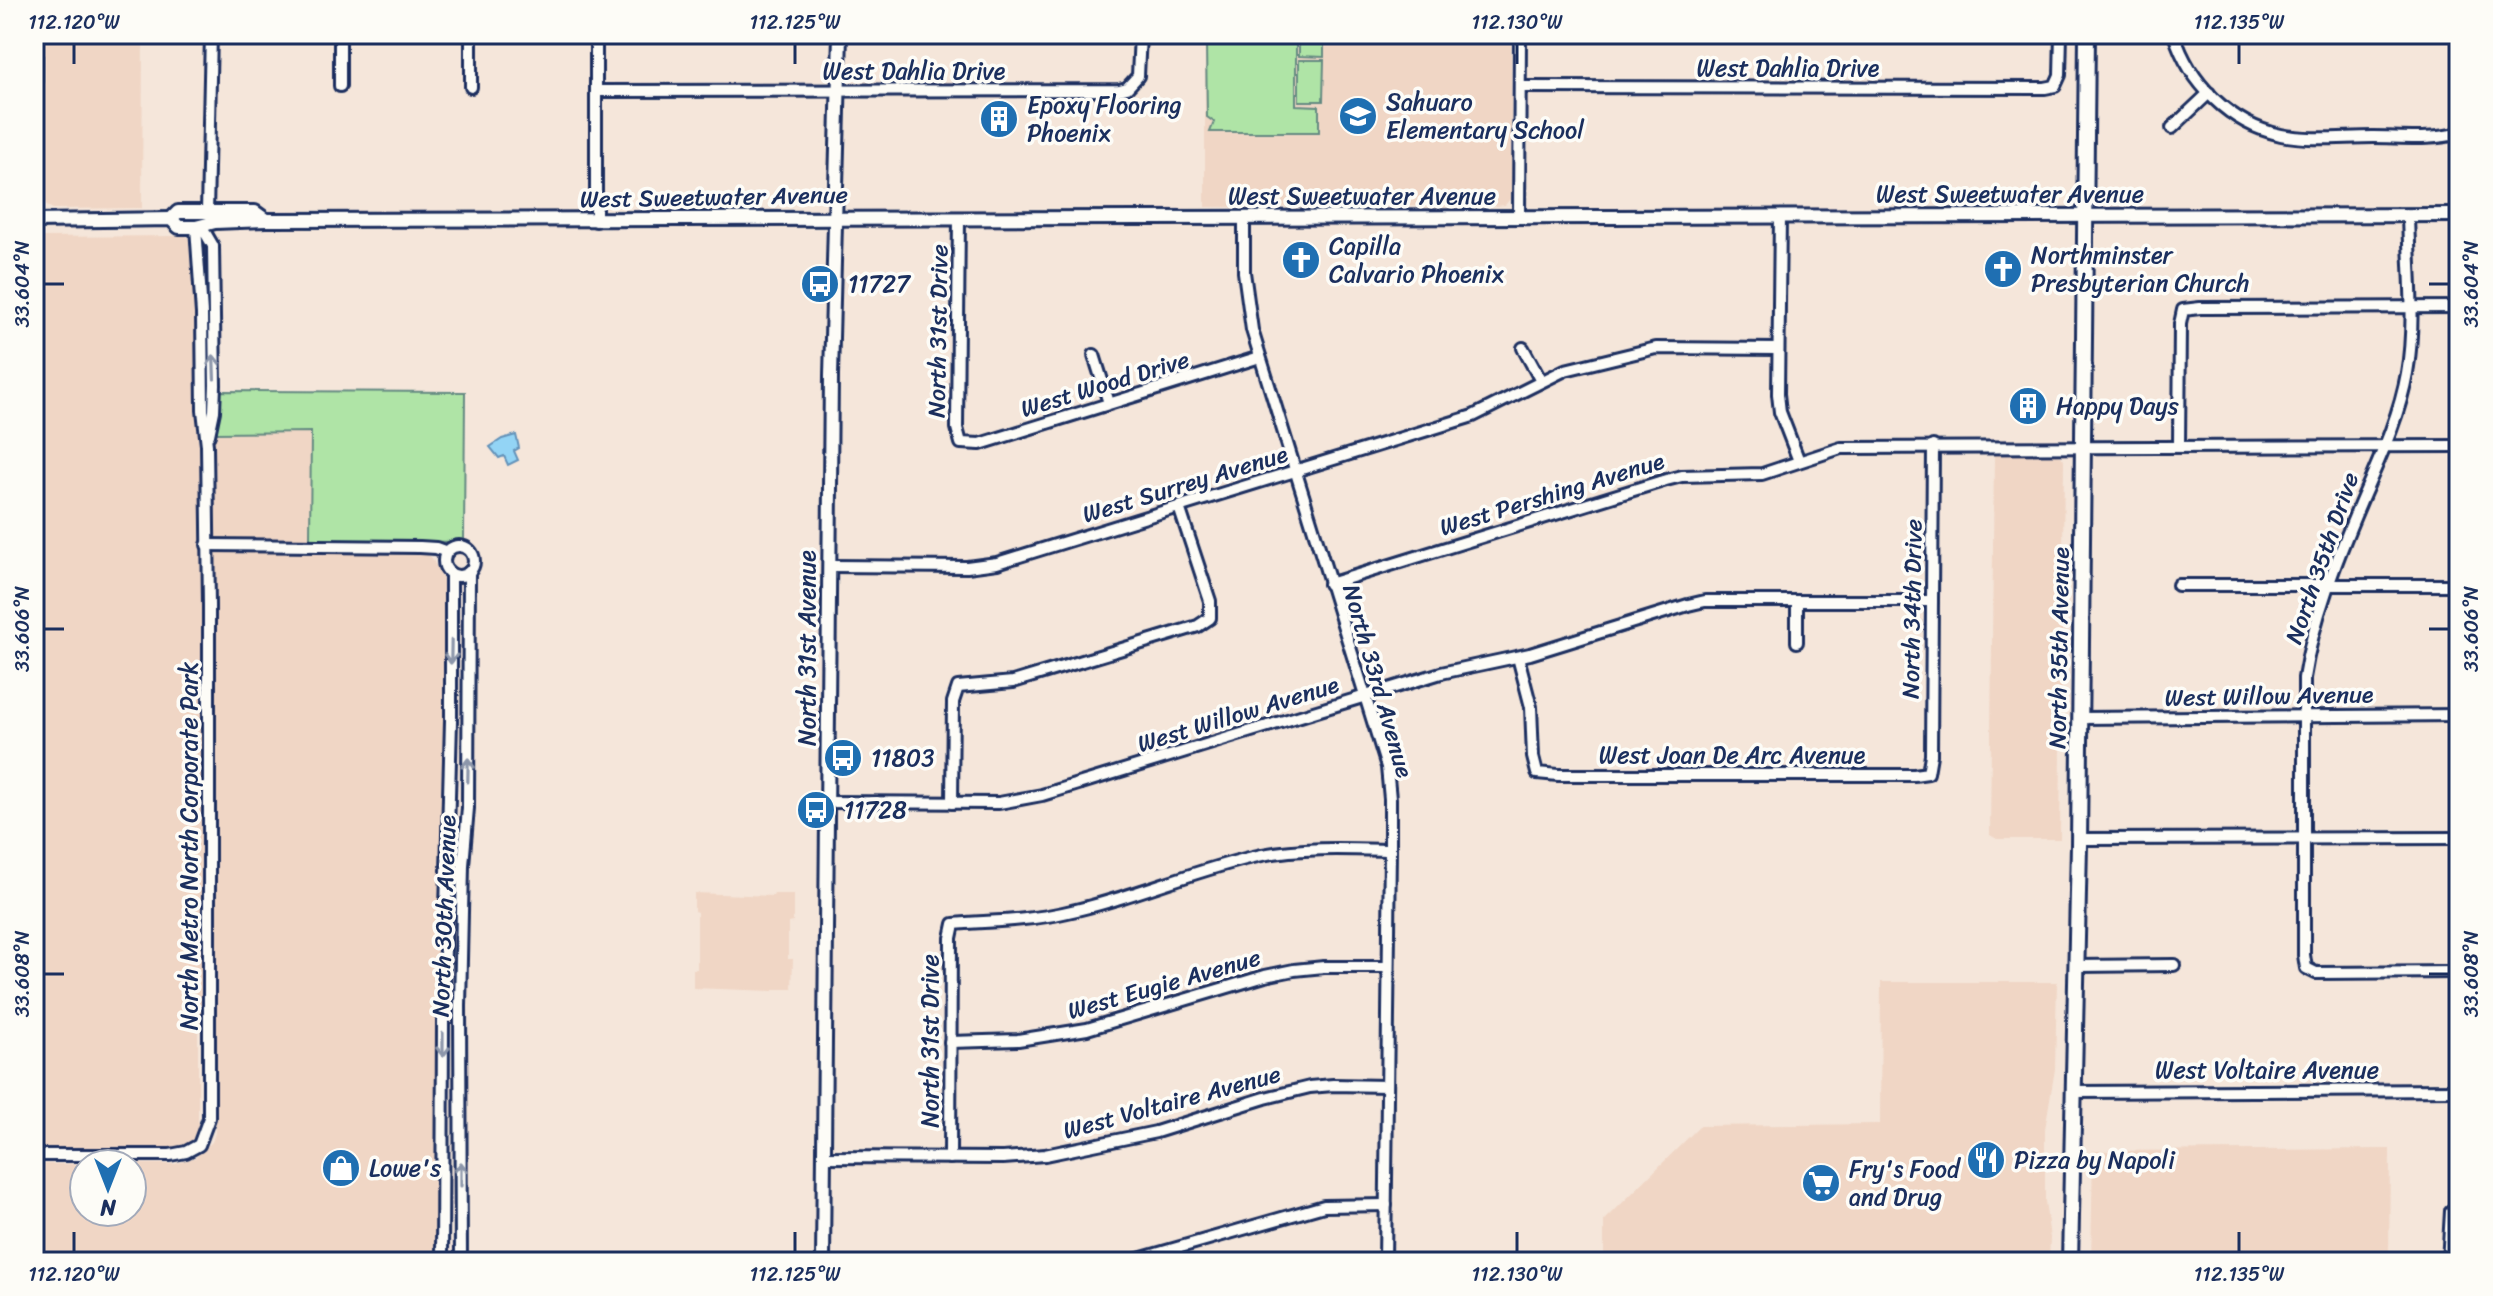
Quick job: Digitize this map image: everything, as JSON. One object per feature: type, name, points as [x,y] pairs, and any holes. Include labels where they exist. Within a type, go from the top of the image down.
[{"type":"main road","name":"North 35th Avenue","points":[[2070,1262],[2079,839],[2087,34]]},
{"type":"street","points":[[34,144],[35,34]]},
{"type":"street","points":[[196,227],[214,220],[211,34]]},
{"type":"street","points":[[340,34],[340,86]]},
{"type":"street","points":[[471,34],[471,87]]},
{"type":"street","points":[[596,34],[596,221]]},
{"type":"street","name":"North 31st Avenue","points":[[823,1262],[831,338],[840,34]]},
{"type":"street","name":"West Dahlia Drive","points":[[596,91],[1119,90],[1135,82],[1140,69],[1140,34]]},
{"type":"street","points":[[1519,217],[1520,34]]},
{"type":"street","name":"West Dahlia Drive","points":[[1520,87],[2045,88],[2055,86],[2060,75],[2061,34]]},
{"type":"street","points":[[2174,34],[2196,79],[2237,118],[2261,129],[2280,134],[2328,138],[2436,137],[2459,133]]},
{"type":"street","points":[[2172,128],[2209,93]]},
{"type":"street","name":"West Sweetwater Avenue","points":[[174,216],[179,227],[196,227],[255,212],[266,220]]},
{"type":"street","name":"North 35th Drive","points":[[2408,215],[2410,307],[2407,373],[2398,410],[2330,584],[2308,652],[2304,678],[2304,955],[2306,968],[2316,973],[2459,972]]},
{"type":"street","name":"West Sweetwater Avenue","points":[[34,221],[174,216],[254,226],[266,220],[2459,215]]},
{"type":"street","points":[[1780,216],[1777,349],[1780,412],[1799,461]]},
{"type":"street","name":"North 31st Drive","points":[[959,218],[957,428],[961,443]]},
{"type":"street","name":"North 33rd Avenue","points":[[1244,218],[1248,311],[1387,767],[1390,850],[1385,1262]]},
{"type":"street","name":"North Metro North Corporate Park","points":[[34,1155],[170,1155],[186,1152],[199,1145],[209,1118],[207,445],[196,227]]},
{"type":"street","points":[[2179,446],[2180,324],[2183,310],[2459,307]]},
{"type":"street","points":[[1523,348],[1541,381]]},
{"type":"street","name":"West Surrey Avenue","points":[[829,566],[982,566],[1473,416],[1565,370],[1589,363],[1656,348],[1777,349]]},
{"type":"street","points":[[1094,355],[1109,403]]},
{"type":"street","name":"West Wood Drive","points":[[961,443],[980,444],[1260,357]]},
{"type":"street","name":"North 34th Drive","points":[[1928,773],[1931,755],[1933,446]]},
{"type":"street","name":"West Pershing Avenue","points":[[1329,584],[1666,480],[1682,476],[1762,474],[1841,448],[2459,446]]},
{"type":"street","points":[[952,803],[953,702],[958,687],[1013,682],[1198,626],[1210,618],[1210,601],[1179,507]]},
{"type":"street","points":[[207,545],[420,547],[447,552],[458,546],[469,551],[474,560],[469,572],[460,576],[451,574]]},
{"type":"street","name":"North 30th Avenue","points":[[442,1262],[443,1022],[451,721],[451,574],[444,566],[447,552]]},
{"type":"street","name":"North 30th Avenue","points":[[461,1262],[460,1006],[463,865],[468,808],[469,572]]},
{"type":"street","points":[[2178,585],[2459,585]]},
{"type":"street","name":"West Willow Avenue","points":[[827,802],[999,803],[1042,795],[1452,670],[1518,657],[1705,601],[1932,601]]},
{"type":"street","points":[[1797,601],[1797,642]]},
{"type":"street","name":"West Joan De Arc Avenue","points":[[1518,657],[1531,707],[1533,757],[1537,773],[1928,773]]},
{"type":"street","name":"West Willow Avenue","points":[[2079,718],[2459,715]]},
{"type":"street","points":[[2079,839],[2459,838]]},
{"type":"street","name":"North 31st Drive","points":[[950,1158],[951,938],[954,924],[988,923],[1063,913],[1266,854],[1312,850],[1390,850]]},
{"type":"street","points":[[2077,966],[2174,965]]},
{"type":"street","name":"West Eugie Avenue","points":[[950,1042],[1018,1040],[1087,1029],[1294,970],[1388,967]]},
{"type":"street","name":"West Voltaire Avenue","points":[[823,1157],[1045,1155],[1156,1132],[1310,1087],[1387,1086]]},
{"type":"street","name":"West Voltaire Avenue","points":[[2074,1092],[2459,1090]]},
{"type":"street","points":[[1128,1262],[1324,1206],[1386,1205]]},
{"type":"street","points":[[2448,1262],[2449,1221],[2455,1210]]},
{"type":"shaded area","points":[[45,34],[143,34],[142,208],[53,209],[47,206],[44,200]]},
{"type":"shaded area","name":"Sahuaro Elementary School","points":[[1205,34],[1511,34],[1511,198],[1505,205],[1496,206],[1205,207]]},
{"type":"shaded area","points":[[186,236],[192,241],[199,319],[199,432],[311,432],[310,540],[203,539],[202,619],[212,619],[213,552],[216,550],[425,553],[432,558],[447,588],[438,957],[437,1262],[38,1262],[39,1174],[45,1164],[68,1164],[68,1228],[148,1228],[148,1164],[175,1164],[196,1157],[212,1142],[215,1133],[216,1027],[198,1026],[198,1129],[183,1148],[34,1148],[34,237]]},
{"type":"shaded area","points":[[2051,453],[2064,460],[2060,839],[1997,839],[1990,835],[1994,454]]},
{"type":"shaded area","points":[[694,893],[793,894],[793,922],[788,923],[788,959],[793,959],[792,989],[693,988],[693,969],[697,969]]},
{"type":"shaded area","points":[[1881,982],[2057,982],[2055,1069],[2045,1129],[2049,1262],[1604,1262],[1604,1221],[1700,1126],[1880,1124]]},
{"type":"shaded area","points":[[2390,1149],[2389,1262],[2091,1262],[2093,1151]]},
{"type":"green space","points":[[1216,34],[1296,34],[1296,105],[1319,106],[1319,132],[1210,132],[1214,122],[1207,117],[1206,43],[1216,43]]},
{"type":"green space","points":[[1299,34],[1324,34],[1324,57],[1299,56]]},
{"type":"green space","points":[[1299,60],[1324,60],[1323,101],[1299,101]]},
{"type":"green space","points":[[221,391],[465,392],[464,542],[310,540],[311,432],[214,433]]},
{"type":"water","points":[[516,435],[519,448],[514,451],[518,460],[508,465],[504,456],[499,458],[490,447]]},
{"type":"place","name":"Sahuaro Elementary School","points":[[1358,116]]},
{"type":"place","name":"Epoxy Flooring Phoenix","points":[[999,119]]},
{"type":"place","name":"Capilla Calvario Phoenix","points":[[1301,260]]},
{"type":"place","name":"Northminster Presbyterian Church","points":[[2003,269]]},
{"type":"place","name":"11727","points":[[820,284]]},
{"type":"place","name":"Happy Days","points":[[2028,406]]},
{"type":"place","name":"11803","points":[[843,758]]},
{"type":"place","name":"11728","points":[[816,810]]},
{"type":"place","name":"Pizza by Napoli","points":[[1986,1160]]},
{"type":"place","name":"Lowe's","points":[[341,1168]]},
{"type":"place","name":"Fry's Food and Drug","points":[[1821,1183]]}]
